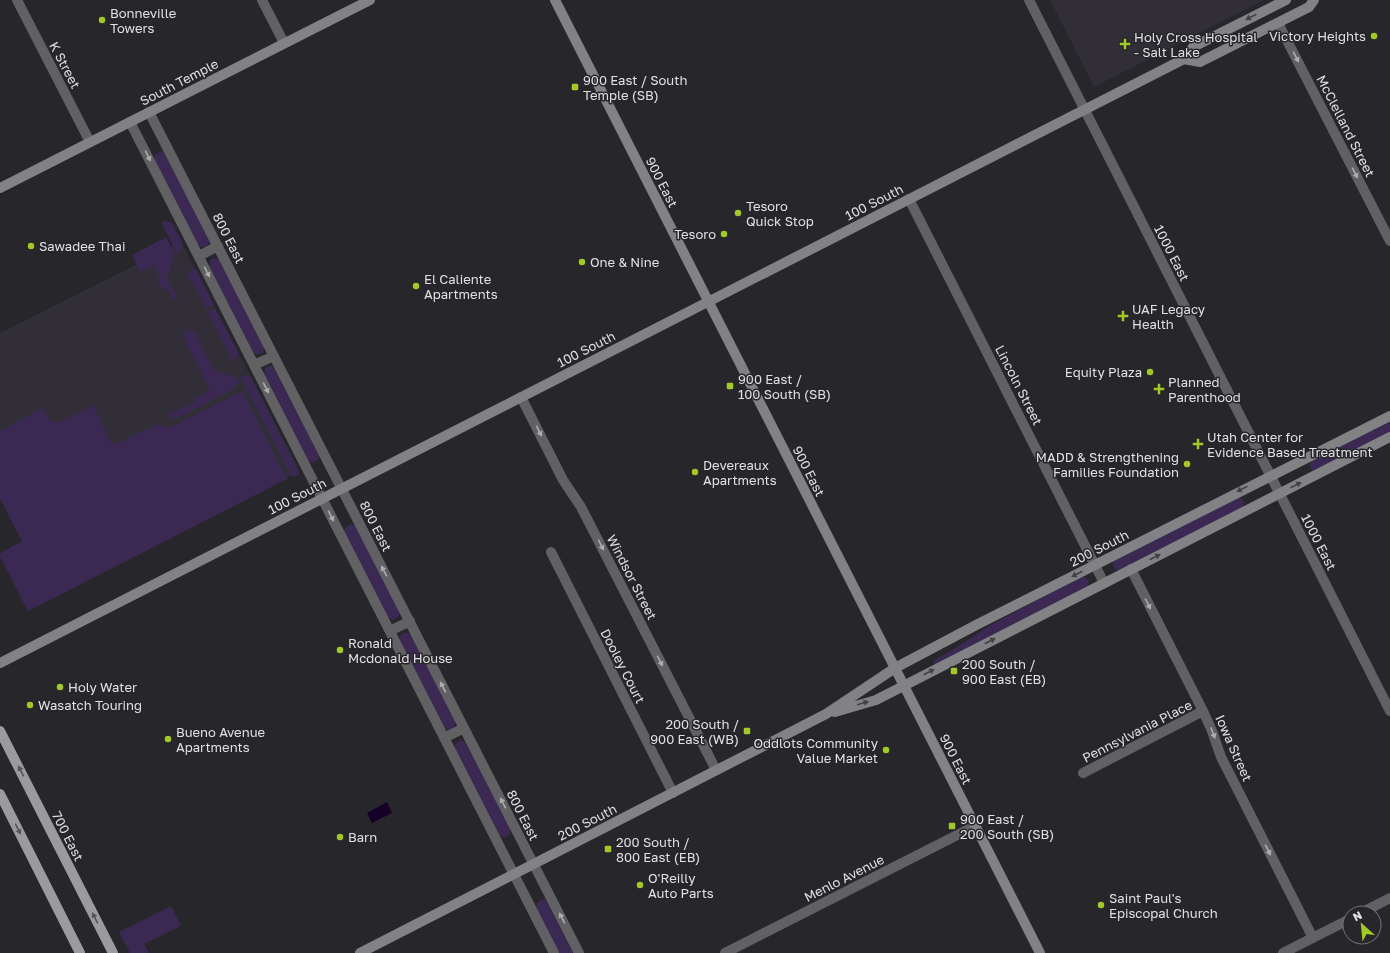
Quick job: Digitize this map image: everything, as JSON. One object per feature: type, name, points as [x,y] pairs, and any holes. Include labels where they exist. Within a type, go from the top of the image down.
[{"type":"main road","name":"700 East","points":[[0,731],[113,953]]},
{"type":"main road","points":[[0,794],[80,953]]},
{"type":"street","name":"K Street","points":[[17,0],[90,142]]},
{"type":"street","points":[[262,0],[284,44]]},
{"type":"street","name":"South Temple","points":[[0,188],[370,0]]},
{"type":"street","name":"900 East","points":[[555,0],[1040,953]]},
{"type":"street","name":"1000 East","points":[[1029,0],[1390,711]]},
{"type":"street","name":"100 South","points":[[0,663],[1184,59],[1193,47],[1286,0]]},
{"type":"street","points":[[1184,59],[1200,62],[1309,7],[1314,0]]},
{"type":"street","name":"McClelland Street","points":[[1278,23],[1390,241]]},
{"type":"street","name":"800 East","points":[[149,112],[580,953]]},
{"type":"street","points":[[130,122],[554,953]]},
{"type":"street","name":"Lincoln Street","points":[[910,199],[1104,583]]},
{"type":"street","points":[[198,256],[218,246]]},
{"type":"street","points":[[254,365],[274,356]]},
{"type":"street","name":"Windsor Street","points":[[521,397],[563,480],[581,507],[716,770]]},
{"type":"street","name":"200 South","points":[[360,953],[826,714],[895,668],[978,624],[1390,416]]},
{"type":"street","name":"200 South","points":[[826,714],[876,700],[1390,437]]},
{"type":"street","name":"Dooley Court","points":[[551,552],[673,793]]},
{"type":"street","name":"Iowa Street","points":[[1130,569],[1203,711],[1221,757],[1313,938]]},
{"type":"street","points":[[390,631],[410,621]]},
{"type":"street","name":"Pennsylvania Place","points":[[1083,774],[1203,711]]},
{"type":"street","points":[[444,738],[464,728]]},
{"type":"street","name":"Menlo Avenue","points":[[725,953],[975,826]]},
{"type":"street","points":[[1376,905],[1390,898]]},
{"type":"street","points":[[1283,953],[1342,923]]},
{"type":"shaded area","name":"Holy Cross Hospital - Salt Lake","points":[[1050,0],[1264,0],[1094,87]]},
{"type":"shaded area","points":[[161,151],[164,152],[210,241],[207,246],[201,247],[197,244],[155,161],[154,155]]},
{"type":"shaded area","points":[[165,221],[172,223],[183,244],[178,255],[161,223]]},
{"type":"shaded area","points":[[166,237],[175,254],[167,278],[178,300],[172,299],[168,290],[162,289],[157,279],[160,277],[154,265],[140,272],[132,255]]},
{"type":"shaded area","points":[[181,242],[297,466],[287,479],[28,611],[0,557],[0,553],[22,541],[0,499],[0,333]]},
{"type":"shaded area","points":[[213,258],[220,261],[265,348],[261,353],[258,354],[252,352],[209,266],[210,260]]},
{"type":"shaded area","points":[[192,269],[196,269],[214,305],[206,309],[187,273]]},
{"type":"shaded area","points":[[215,308],[239,354],[232,360],[207,312]]},
{"type":"shaded area","points":[[186,329],[195,332],[214,370],[237,378],[239,383],[236,384],[236,388],[173,420],[167,415],[195,402],[194,399],[210,390],[183,336]]},
{"type":"shaded area","points":[[271,365],[273,366],[319,455],[318,460],[313,463],[308,461],[264,374],[265,368]]},
{"type":"shaded area","points":[[239,375],[251,377],[299,472],[298,475],[292,477]]},
{"type":"shaded area","points":[[242,391],[287,479],[28,611],[0,557],[0,553],[22,541],[0,499],[0,431],[43,408],[49,420],[58,423],[93,405],[111,443],[116,444],[157,424],[170,428]]},
{"type":"shaded area","points":[[1390,420],[1390,433],[1313,472],[1309,464],[1311,461]]},
{"type":"shaded area","points":[[1239,497],[1244,501],[1243,508],[1120,571],[1116,570],[1114,567],[1114,560]]},
{"type":"shaded area","points":[[352,524],[356,527],[399,611],[399,616],[395,619],[392,620],[387,616],[344,531],[345,528]]},
{"type":"shaded area","points":[[1083,576],[1089,580],[1088,586],[936,665],[933,662],[989,626]]},
{"type":"shaded area","points":[[403,633],[408,633],[412,636],[455,721],[455,725],[452,729],[448,730],[444,727],[400,641],[399,638]]},
{"type":"shaded area","points":[[461,740],[466,743],[510,828],[510,834],[506,837],[501,837],[499,834],[454,747],[457,742]]},
{"type":"shaded area","points":[[387,802],[392,813],[372,823],[367,813]]},
{"type":"shaded area","points":[[545,899],[573,953],[559,953],[536,908],[539,901]]},
{"type":"shaded area","points":[[171,906],[181,926],[144,944],[149,953],[130,953],[119,932]]},
{"type":"place","name":"Bonneville Towers","points":[[102,20]]},
{"type":"place","name":"Victory Heights","points":[[1374,36]]},
{"type":"place","name":"Holy Cross Hospital - Salt Lake","points":[[1125,44]]},
{"type":"place","name":"900 East / South Temple (SB)","points":[[575,87]]},
{"type":"place","name":"Tesoro Quick Stop","points":[[738,213]]},
{"type":"place","name":"Tesoro","points":[[724,234]]},
{"type":"place","name":"Sawadee Thai","points":[[31,246]]},
{"type":"place","name":"One & Nine","points":[[582,262]]},
{"type":"place","name":"El Caliente Apartments","points":[[416,286]]},
{"type":"place","name":"UAF Legacy Health","points":[[1123,316]]},
{"type":"place","name":"Equity Plaza","points":[[1150,372]]},
{"type":"place","name":"900 East / 100 South (SB)","points":[[730,386]]},
{"type":"place","name":"Planned Parenthood","points":[[1159,389]]},
{"type":"place","name":"Utah Center for Evidence Based Treatment","points":[[1198,444]]},
{"type":"place","name":"MADD & Strengthening Families Foundation","points":[[1187,464]]},
{"type":"place","name":"Devereaux Apartments","points":[[695,472]]},
{"type":"place","name":"Ronald Mcdonald House","points":[[340,650]]},
{"type":"place","name":"200 South / 900 East (EB)","points":[[954,671]]},
{"type":"place","name":"Holy Water","points":[[60,687]]},
{"type":"place","name":"Wasatch Touring","points":[[30,705]]},
{"type":"place","name":"200 South / 900 East (WB)","points":[[747,731]]},
{"type":"place","name":"Bueno Avenue Apartments","points":[[168,739]]},
{"type":"place","name":"Oddlots Community Value Market","points":[[886,750]]},
{"type":"place","name":"900 East / 200 South (SB)","points":[[952,826]]},
{"type":"place","name":"Barn","points":[[340,837]]},
{"type":"place","name":"200 South / 800 East (EB)","points":[[608,849]]},
{"type":"place","name":"O'Reilly Auto Parts","points":[[640,885]]},
{"type":"place","name":"Saint Paul's Episcopal Church","points":[[1101,905]]}]
